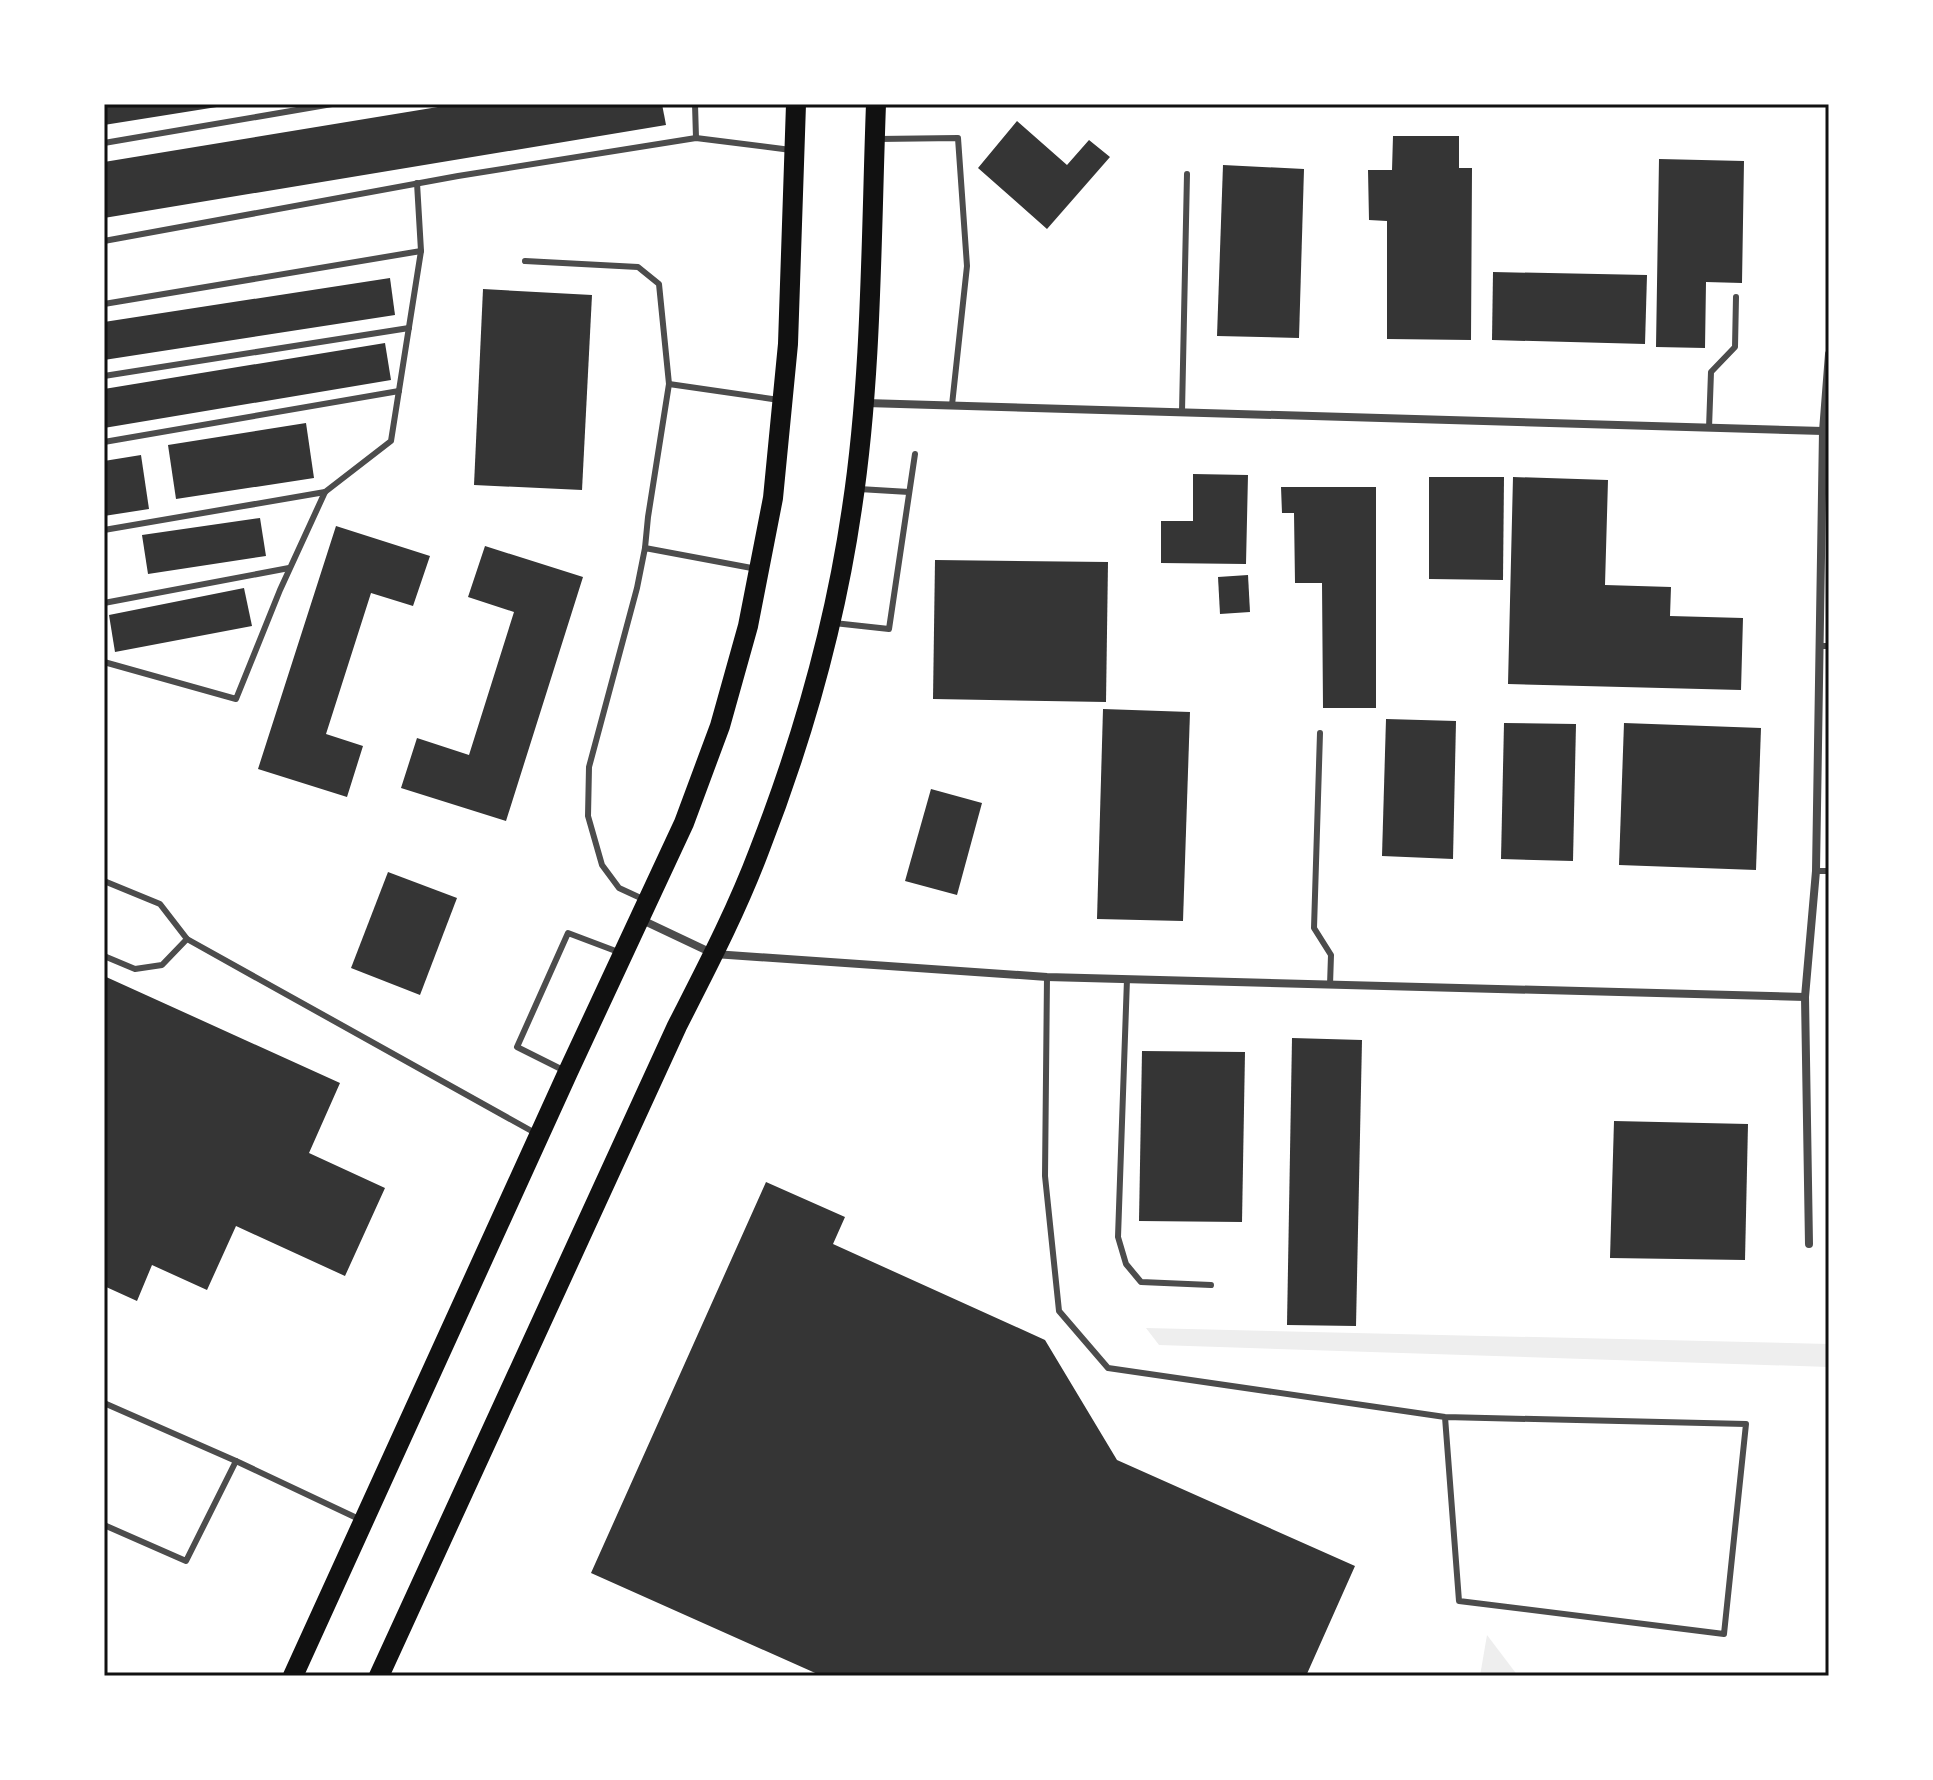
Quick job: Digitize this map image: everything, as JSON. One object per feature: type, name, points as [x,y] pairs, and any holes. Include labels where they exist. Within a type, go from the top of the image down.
[{"type":"main road","points":[[293,1676],[684,823],[720,726],[748,626],[773,498],[788,344],[796,104]]},
{"type":"main road","points":[[379,1676],[677,1026],[714,954],[758,853],[795,751],[830,623],[855,489],[865,403],[876,104]]},
{"type":"street","points":[[1809,1244],[1805,997],[1816,871],[1824,646],[1826,451],[1823,431],[1829,354]]},
{"type":"street","points":[[865,403],[1823,431]]},
{"type":"street","points":[[644,910],[714,954],[1047,977],[1805,997]]},
{"type":"lane","points":[[104,143],[332,104]]},
{"type":"lane","points":[[695,104],[696,138]]},
{"type":"lane","points":[[104,241],[417,183],[696,138],[795,150]]},
{"type":"lane","points":[[874,139],[958,138],[967,266],[952,405]]},
{"type":"lane","points":[[1182,412],[1187,174]]},
{"type":"lane","points":[[104,662],[236,699],[325,492],[391,441],[421,251],[417,183]]},
{"type":"lane","points":[[104,304],[421,251]]},
{"type":"lane","points":[[525,261],[638,267],[659,284],[669,384],[637,588],[589,767],[588,816],[602,865],[619,888],[644,910]]},
{"type":"lane","points":[[1709,428],[1711,372],[1735,347],[1736,297]]},
{"type":"lane","points":[[104,376],[409,328]]},
{"type":"lane","points":[[669,384],[783,400]]},
{"type":"lane","points":[[104,442],[399,391]]},
{"type":"lane","points":[[830,623],[889,629],[915,454]]},
{"type":"lane","points":[[855,489],[909,492]]},
{"type":"lane","points":[[104,530],[325,492]]},
{"type":"lane","points":[[645,548],[759,570]]},
{"type":"lane","points":[[104,603],[290,568]]},
{"type":"lane","points":[[1320,733],[1314,928],[1331,955],[1330,985]]},
{"type":"lane","points":[[1816,871],[1829,871]]},
{"type":"lane","points":[[104,881],[160,904],[187,939],[539,1135]]},
{"type":"lane","points":[[568,1072],[517,1047],[568,933],[624,954]]},
{"type":"lane","points":[[104,956],[135,969],[162,965],[187,939]]},
{"type":"lane","points":[[1047,977],[1045,1176],[1059,1311],[1108,1368],[1445,1417],[1746,1424],[1724,1634],[1459,1601],[1445,1417]]},
{"type":"lane","points":[[1127,979],[1118,1237],[1126,1264],[1141,1282],[1211,1285]]},
{"type":"lane","points":[[104,1403],[364,1521]]},
{"type":"lane","points":[[104,1525],[186,1561],[236,1461]]},
{"type":"shaded area","points":[[1146,1328],[1829,1344],[1829,1367],[1159,1345]]},
{"type":"shaded area","points":[[1487,1635],[1518,1676],[1480,1676]]},
{"type":"building","points":[[104,104],[222,104],[223,106],[104,125]]},
{"type":"building","points":[[456,104],[662,104],[666,125],[104,218],[104,162]]},
{"type":"building","points":[[1017,121],[1067,165],[1089,140],[1110,157],[1047,229],[978,168]]},
{"type":"building","points":[[1393,136],[1459,136],[1459,168],[1472,168],[1471,340],[1387,339],[1387,221],[1369,220],[1368,170],[1392,170]]},
{"type":"building","points":[[1659,159],[1744,161],[1742,283],[1706,282],[1705,348],[1656,347]]},
{"type":"building","points":[[1223,165],[1304,169],[1299,338],[1217,336]]},
{"type":"building","points":[[1493,272],[1647,275],[1645,344],[1492,340]]},
{"type":"building","points":[[390,278],[395,315],[104,360],[104,322]]},
{"type":"building","points":[[483,289],[592,295],[582,490],[474,485]]},
{"type":"building","points":[[385,343],[391,380],[104,428],[104,389]]},
{"type":"building","points":[[306,423],[314,478],[176,499],[168,445]]},
{"type":"building","points":[[141,455],[149,509],[104,516],[104,461]]},
{"type":"building","points":[[1193,474],[1248,475],[1246,564],[1161,563],[1161,521],[1193,521]]},
{"type":"building","points":[[1429,477],[1504,477],[1503,580],[1429,579]]},
{"type":"building","points":[[1513,477],[1608,480],[1605,585],[1671,587],[1670,616],[1743,618],[1741,690],[1508,684]]},
{"type":"building","points":[[1281,487],[1376,487],[1376,708],[1323,708],[1322,583],[1295,583],[1294,513],[1282,513]]},
{"type":"building","points":[[260,518],[266,556],[148,574],[142,535]]},
{"type":"building","points":[[336,526],[430,556],[413,606],[371,593],[326,734],[363,746],[347,797],[258,769]]},
{"type":"building","points":[[485,546],[583,577],[506,821],[401,788],[417,738],[469,755],[514,612],[468,597]]},
{"type":"building","points":[[935,560],[1108,562],[1106,702],[933,699]]},
{"type":"building","points":[[1248,575],[1250,612],[1220,614],[1218,577]]},
{"type":"building","points":[[244,588],[252,626],[115,652],[109,615]]},
{"type":"building","points":[[1103,709],[1190,712],[1183,921],[1097,919]]},
{"type":"building","points":[[1386,719],[1456,721],[1453,859],[1382,856]]},
{"type":"building","points":[[1504,723],[1576,724],[1573,861],[1501,859]]},
{"type":"building","points":[[1624,723],[1761,728],[1756,870],[1619,865]]},
{"type":"building","points":[[931,789],[982,803],[957,895],[905,881]]},
{"type":"building","points":[[388,872],[457,898],[420,995],[351,968]]},
{"type":"building","points":[[104,976],[340,1083],[309,1153],[385,1188],[345,1276],[236,1226],[207,1290],[152,1265],[137,1301],[104,1286]]},
{"type":"building","points":[[1292,1038],[1362,1040],[1356,1326],[1287,1325]]},
{"type":"building","points":[[1142,1051],[1245,1052],[1242,1222],[1139,1221]]},
{"type":"building","points":[[1614,1121],[1748,1124],[1745,1260],[1610,1258]]},
{"type":"building","points":[[766,1182],[845,1217],[833,1244],[1045,1340],[1117,1460],[1355,1566],[1306,1676],[822,1676],[591,1573]]}]
